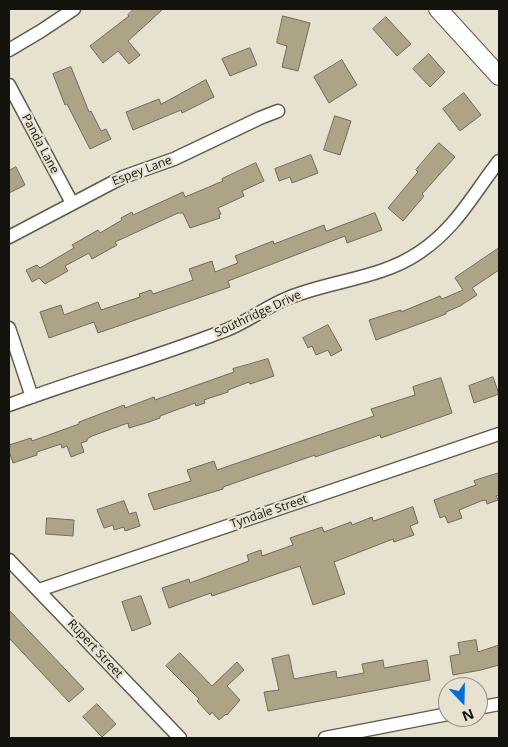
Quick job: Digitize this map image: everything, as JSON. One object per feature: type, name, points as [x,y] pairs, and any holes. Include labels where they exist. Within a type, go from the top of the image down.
[{"type":"main road","points":[[438,9],[499,76]]},
{"type":"street","points":[[9,50],[42,32],[74,9]]},
{"type":"street","name":"Panda Lane","points":[[9,85],[72,203]]},
{"type":"street","name":"Espey Lane","points":[[9,237],[122,177],[174,158],[260,118],[278,112]]},
{"type":"street","name":"Southridge Drive","points":[[9,405],[221,332],[287,298],[315,288],[376,274],[399,264],[432,243],[455,222],[499,161]]},
{"type":"street","points":[[9,328],[32,397]]},
{"type":"street","name":"Tyndale Street","points":[[39,590],[499,434]]},
{"type":"street","name":"Rupert Street","points":[[9,560],[180,738]]},
{"type":"street","points":[[324,738],[438,716]]},
{"type":"building","points":[[134,9],[163,9],[128,41],[140,55],[129,64],[118,51],[103,63],[90,46],[129,16]]},
{"type":"building","points":[[283,16],[310,23],[298,71],[282,67],[287,46],[277,43]]},
{"type":"building","points":[[386,17],[411,44],[397,56],[373,29]]},
{"type":"building","points":[[250,48],[257,65],[230,76],[222,59]]},
{"type":"building","points":[[429,54],[445,72],[430,87],[413,69]]},
{"type":"building","points":[[342,60],[357,85],[329,103],[314,77]]},
{"type":"building","points":[[71,67],[89,112],[91,111],[101,131],[106,129],[111,139],[90,149],[67,104],[65,105],[53,74]]},
{"type":"building","points":[[206,80],[214,97],[182,113],[181,110],[133,130],[126,112],[159,99],[161,104]]},
{"type":"building","points":[[464,93],[481,115],[460,131],[443,109]]},
{"type":"building","points":[[335,116],[351,121],[340,155],[324,150]]},
{"type":"building","points":[[439,143],[455,157],[422,194],[424,196],[403,221],[388,208]]},
{"type":"building","points":[[311,155],[318,173],[292,183],[290,177],[279,181],[275,169]]},
{"type":"building","points":[[256,163],[264,181],[242,191],[244,196],[218,208],[221,214],[219,215],[220,218],[190,228],[183,213],[178,213],[115,242],[117,245],[92,259],[89,253],[65,266],[68,271],[45,284],[39,278],[32,282],[26,270],[37,265],[40,268],[74,248],[72,245],[98,230],[100,233],[132,212],[133,215],[183,192],[185,197],[223,181],[222,179]]},
{"type":"building","points":[[16,167],[25,185],[9,193],[9,171]]},
{"type":"building","points":[[375,213],[382,230],[347,243],[345,236],[228,281],[230,287],[98,333],[94,322],[49,338],[40,312],[61,305],[64,315],[98,302],[101,310],[140,297],[139,294],[151,290],[153,294],[193,280],[189,269],[212,261],[215,272],[238,263],[235,256],[273,241],[274,244],[324,225],[326,231]]},
{"type":"building","points":[[499,248],[499,270],[472,288],[477,295],[446,312],[446,314],[376,340],[369,320],[401,310],[401,312],[440,296],[442,299],[463,290],[455,278]]},
{"type":"building","points":[[328,325],[342,350],[331,356],[328,350],[316,355],[312,346],[308,348],[303,338]]},
{"type":"building","points":[[268,359],[274,376],[250,384],[249,382],[204,400],[205,403],[196,406],[195,403],[149,422],[129,428],[128,423],[92,436],[87,441],[81,443],[84,452],[71,457],[67,446],[62,448],[61,444],[13,463],[9,445],[31,438],[32,441],[124,405],[125,408],[154,397],[155,400],[234,372],[233,369]]},
{"type":"building","points":[[493,377],[499,394],[474,403],[469,386]]},
{"type":"building","points":[[441,378],[452,413],[381,438],[380,435],[315,457],[315,455],[223,487],[223,489],[154,510],[148,494],[191,481],[187,470],[214,461],[217,470],[374,416],[371,409],[415,395],[413,387]]},
{"type":"building","points":[[499,473],[499,495],[496,496],[498,500],[487,504],[486,500],[481,501],[459,510],[462,518],[448,523],[445,516],[440,518],[434,500],[476,485],[474,481]]},
{"type":"building","points":[[124,501],[129,514],[136,512],[140,526],[125,531],[124,527],[114,530],[113,525],[104,528],[97,510]]},
{"type":"building","points":[[413,507],[418,523],[410,526],[414,535],[394,542],[393,539],[334,562],[345,594],[313,605],[300,566],[212,596],[211,593],[169,608],[162,588],[189,579],[190,583],[249,561],[247,555],[261,550],[262,556],[293,545],[290,538],[322,527],[324,532],[351,522],[352,525],[372,517],[373,521]]},
{"type":"building","points":[[47,518],[74,520],[73,536],[46,534]]},
{"type":"building","points":[[141,596],[151,624],[132,631],[122,602]]},
{"type":"building","points":[[9,610],[84,689],[69,702],[9,638]]},
{"type":"building","points":[[476,640],[478,652],[499,645],[499,665],[453,675],[450,656],[460,654],[458,643]]},
{"type":"building","points":[[180,653],[212,686],[237,662],[244,670],[227,686],[240,700],[227,715],[219,720],[212,712],[210,715],[197,701],[199,699],[166,666]]},
{"type":"building","points":[[289,655],[294,679],[336,671],[337,678],[364,673],[362,664],[383,660],[384,668],[427,660],[430,680],[268,711],[264,692],[279,690],[272,659]]},
{"type":"building","points":[[97,704],[116,724],[102,737],[83,717]]}]
